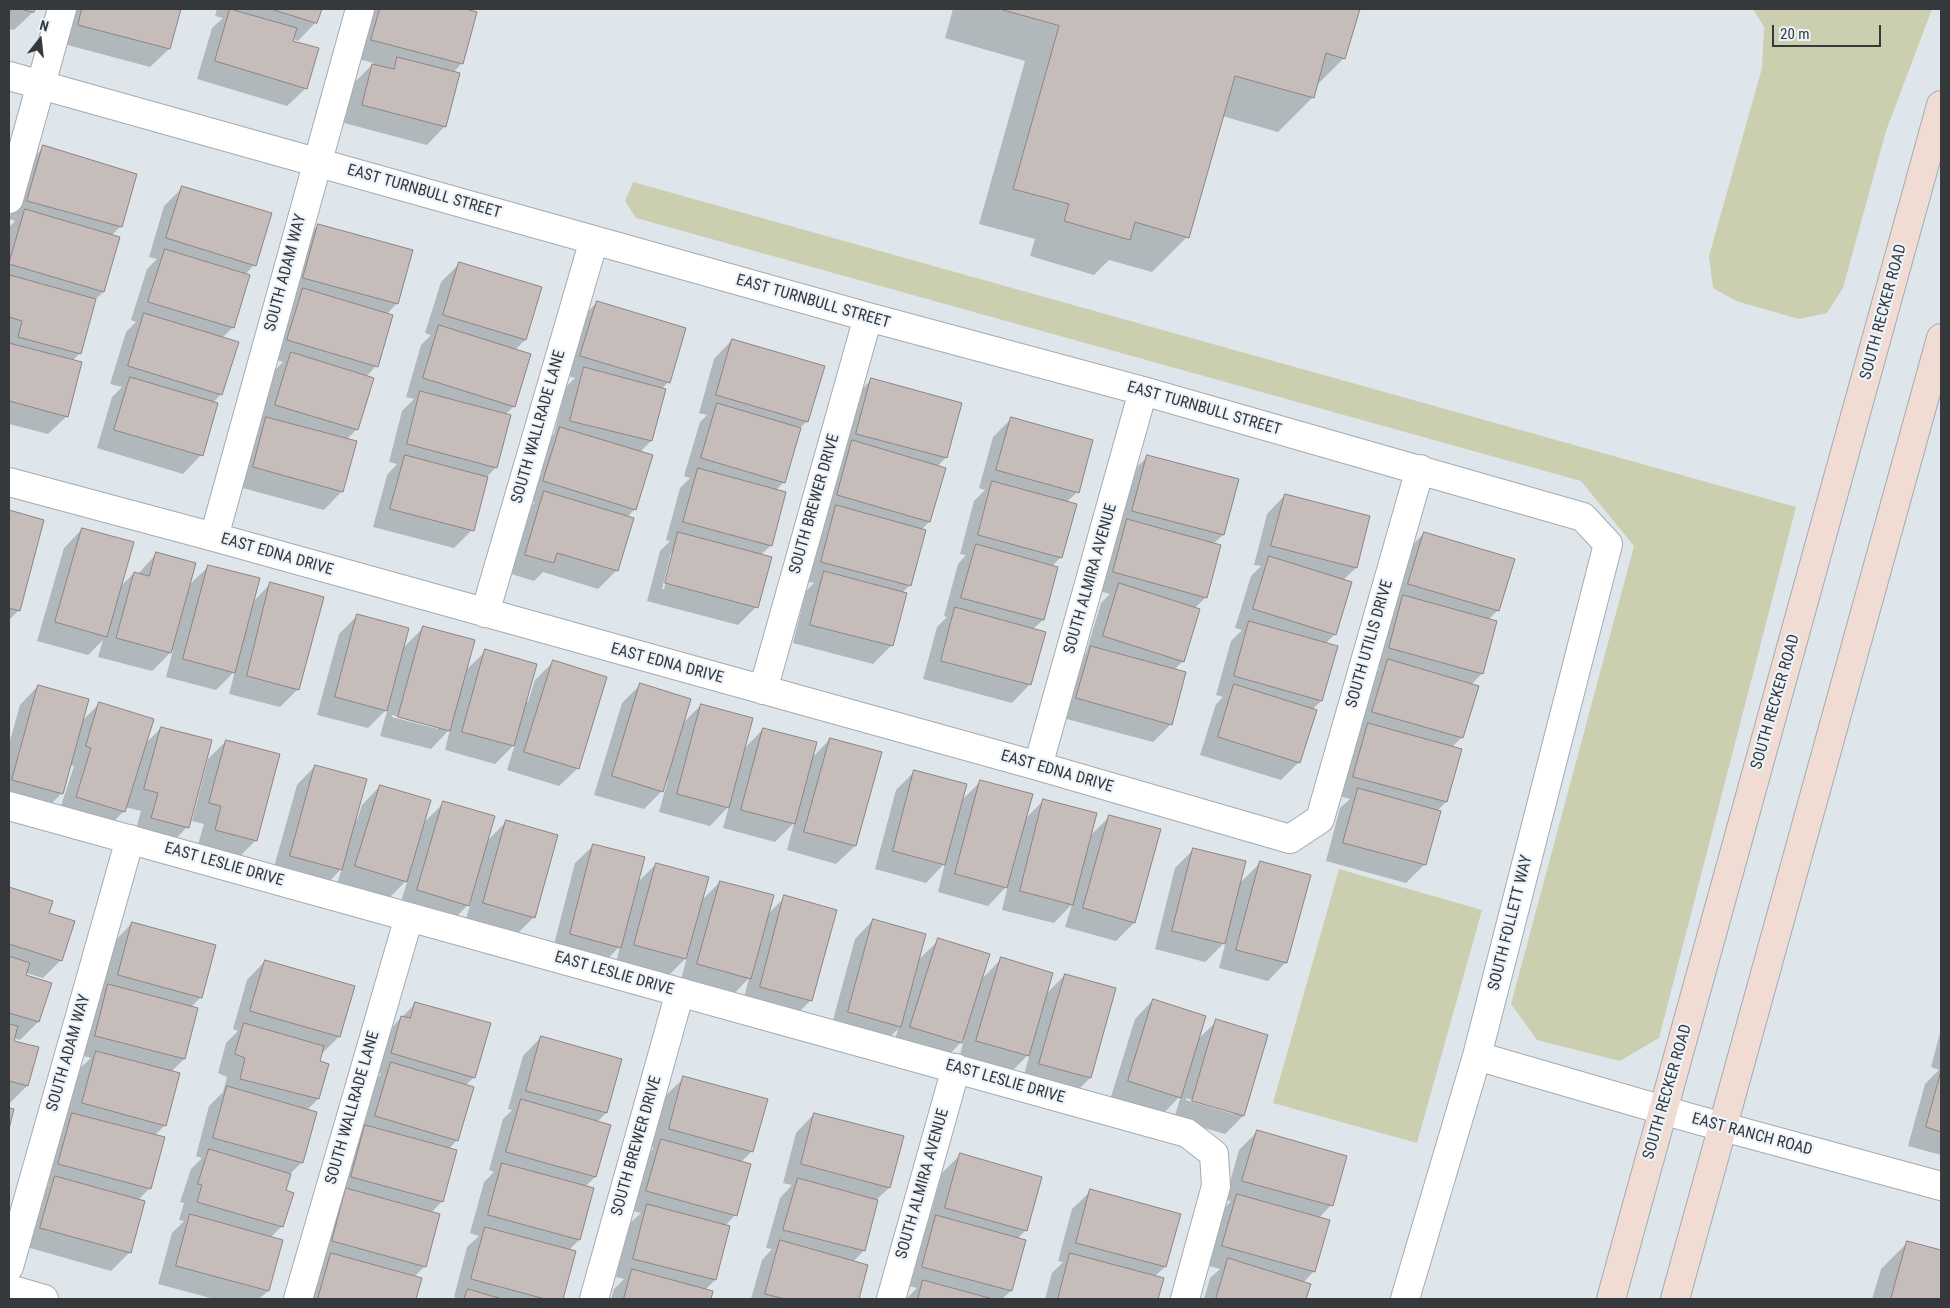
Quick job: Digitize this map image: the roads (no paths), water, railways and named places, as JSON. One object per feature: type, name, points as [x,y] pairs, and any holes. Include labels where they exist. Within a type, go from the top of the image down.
[{"type":"main road","name":"SOUTH RECKER ROAD","points":[[1611,1299],[1941,105]]},
{"type":"main road","points":[[1675,1299],[1941,338]]},
{"type":"street","points":[[9,199],[62,9]]},
{"type":"street","name":"SOUTH ADAM WAY","points":[[214,537],[360,9]]},
{"type":"street","name":"EAST TURNBULL STREET","points":[[9,76],[868,317],[1144,391],[1420,469],[1583,517],[1608,544]]},
{"type":"street","name":"SOUTH WALLRADE LANE","points":[[485,614],[594,240]]},
{"type":"street","name":"SOUTH BREWER DRIVE","points":[[763,690],[868,317]]},
{"type":"street","name":"SOUTH ALMIRA AVENUE","points":[[1038,766],[1144,391]]},
{"type":"street","name":"SOUTH UTILIS DRIVE","points":[[1320,819],[1420,469]]},
{"type":"street","name":"EAST EDNA DRIVE","points":[[9,482],[214,537],[485,614],[1038,766],[1290,839],[1320,819]]},
{"type":"street","name":"SOUTH FOLLETT WAY","points":[[1405,1299],[1477,1056],[1608,544]]},
{"type":"street","name":"EAST LESLIE DRIVE","points":[[9,806],[1187,1133],[1214,1154],[1216,1186],[1185,1299]]},
{"type":"street","name":"SOUTH ADAM WAY","points":[[9,1268],[130,839]]},
{"type":"street","name":"SOUTH WALLRADE LANE","points":[[298,1299],[409,917]]},
{"type":"street","name":"SOUTH BREWER DRIVE","points":[[594,1299],[680,992]]},
{"type":"street","name":"EAST RANCH ROAD","points":[[1477,1056],[1723,1127],[1941,1186]]},
{"type":"street","name":"SOUTH ALMIRA AVENUE","points":[[891,1299],[956,1068]]},
{"type":"street","points":[[9,1289],[44,1299]]}]
